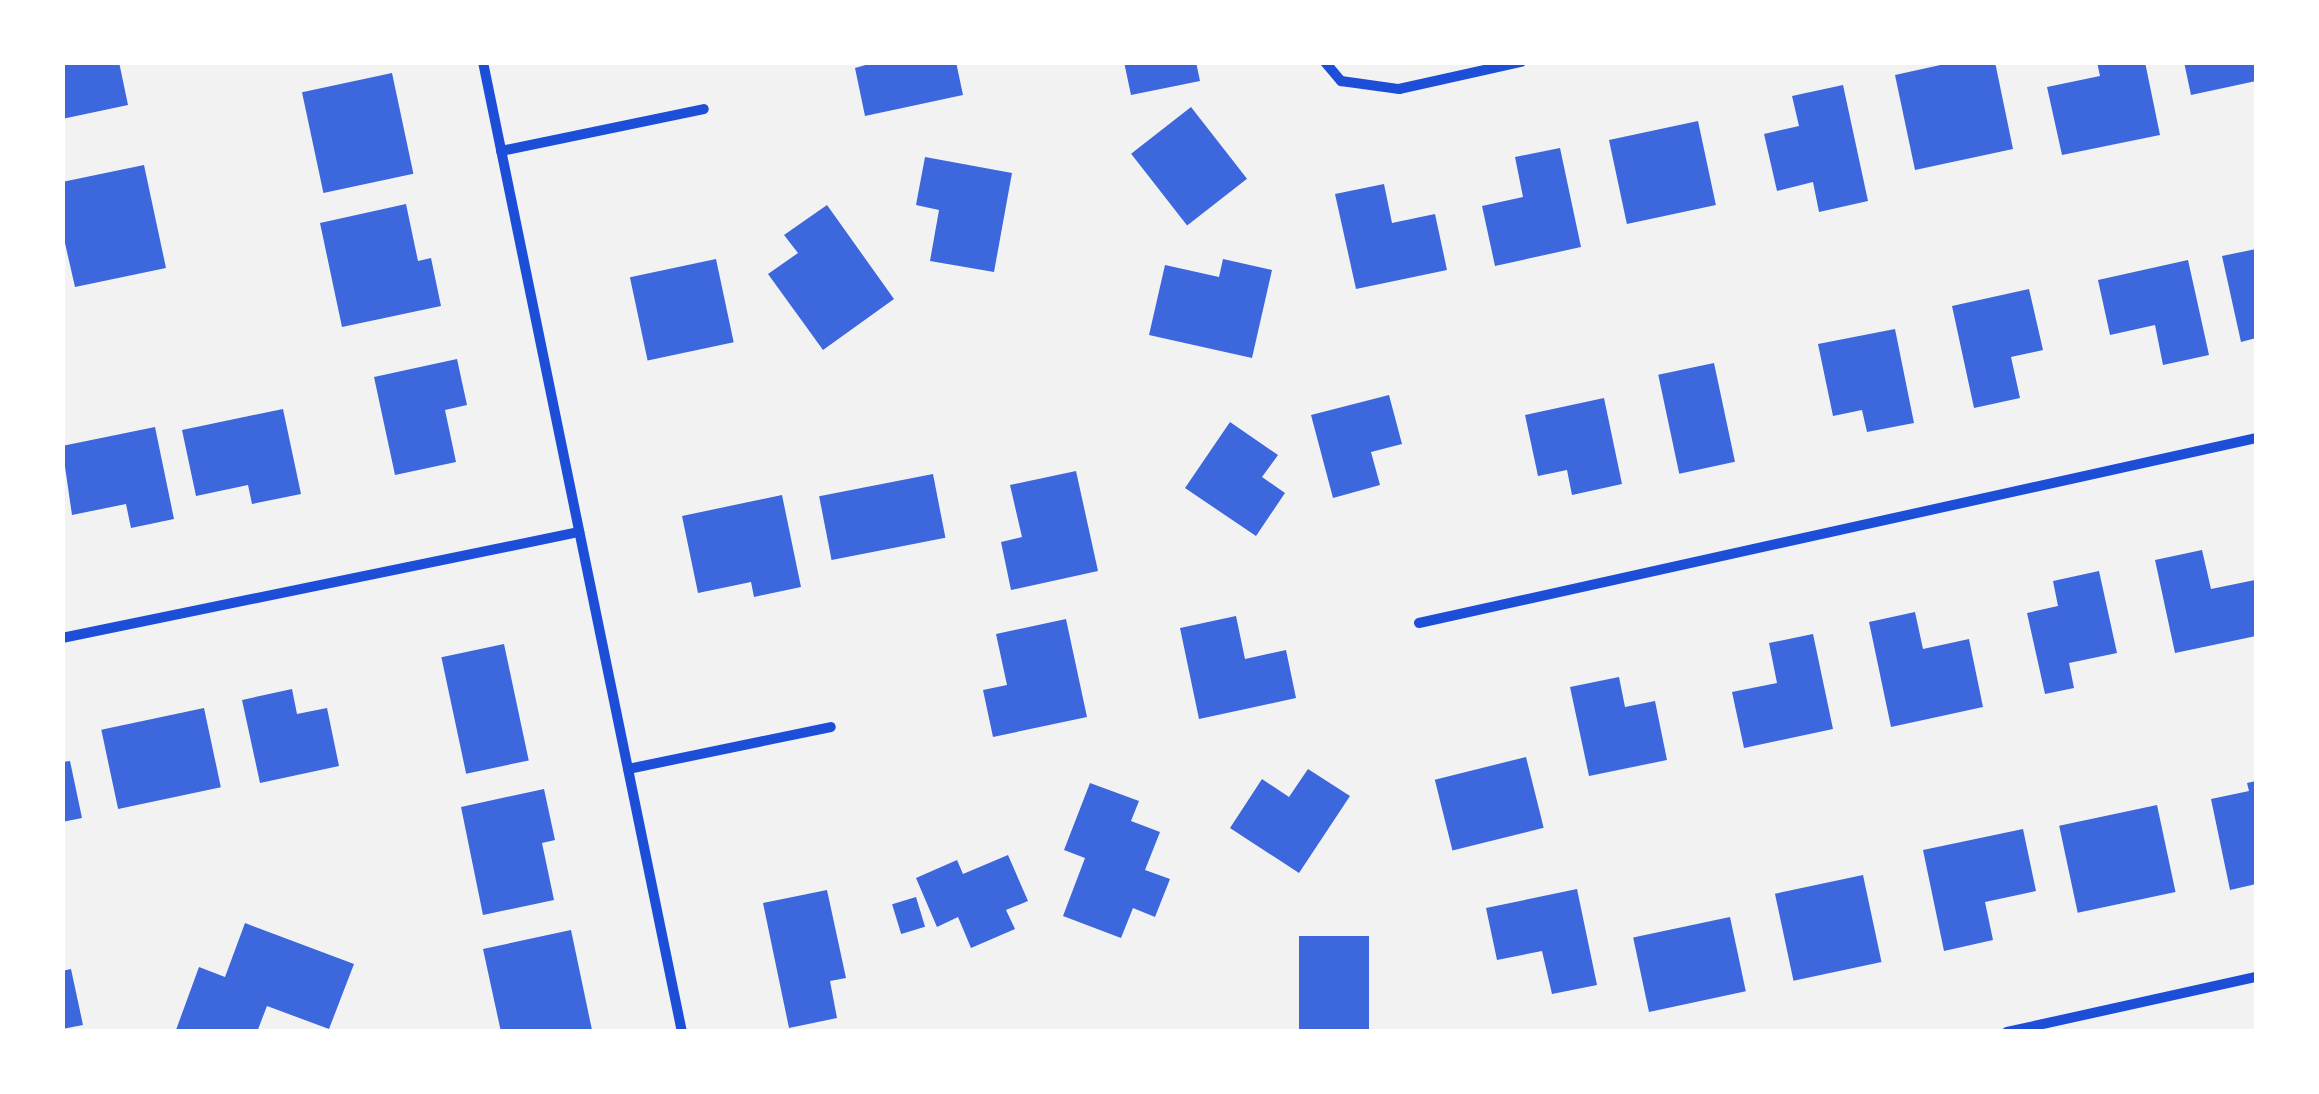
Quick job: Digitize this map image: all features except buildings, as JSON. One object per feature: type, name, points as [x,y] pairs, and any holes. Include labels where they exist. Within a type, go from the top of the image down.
[{"type":"street","points":[[483,62],[682,1032]]},
{"type":"street","points":[[1325,62],[1341,82],[1399,90],[1522,62]]},
{"type":"street","points":[[501,151],[704,110]]},
{"type":"street","points":[[1419,623],[2256,438]]},
{"type":"street","points":[[62,638],[579,532]]},
{"type":"street","points":[[628,769],[831,727]]},
{"type":"street","points":[[2007,1032],[2256,976]]}]
